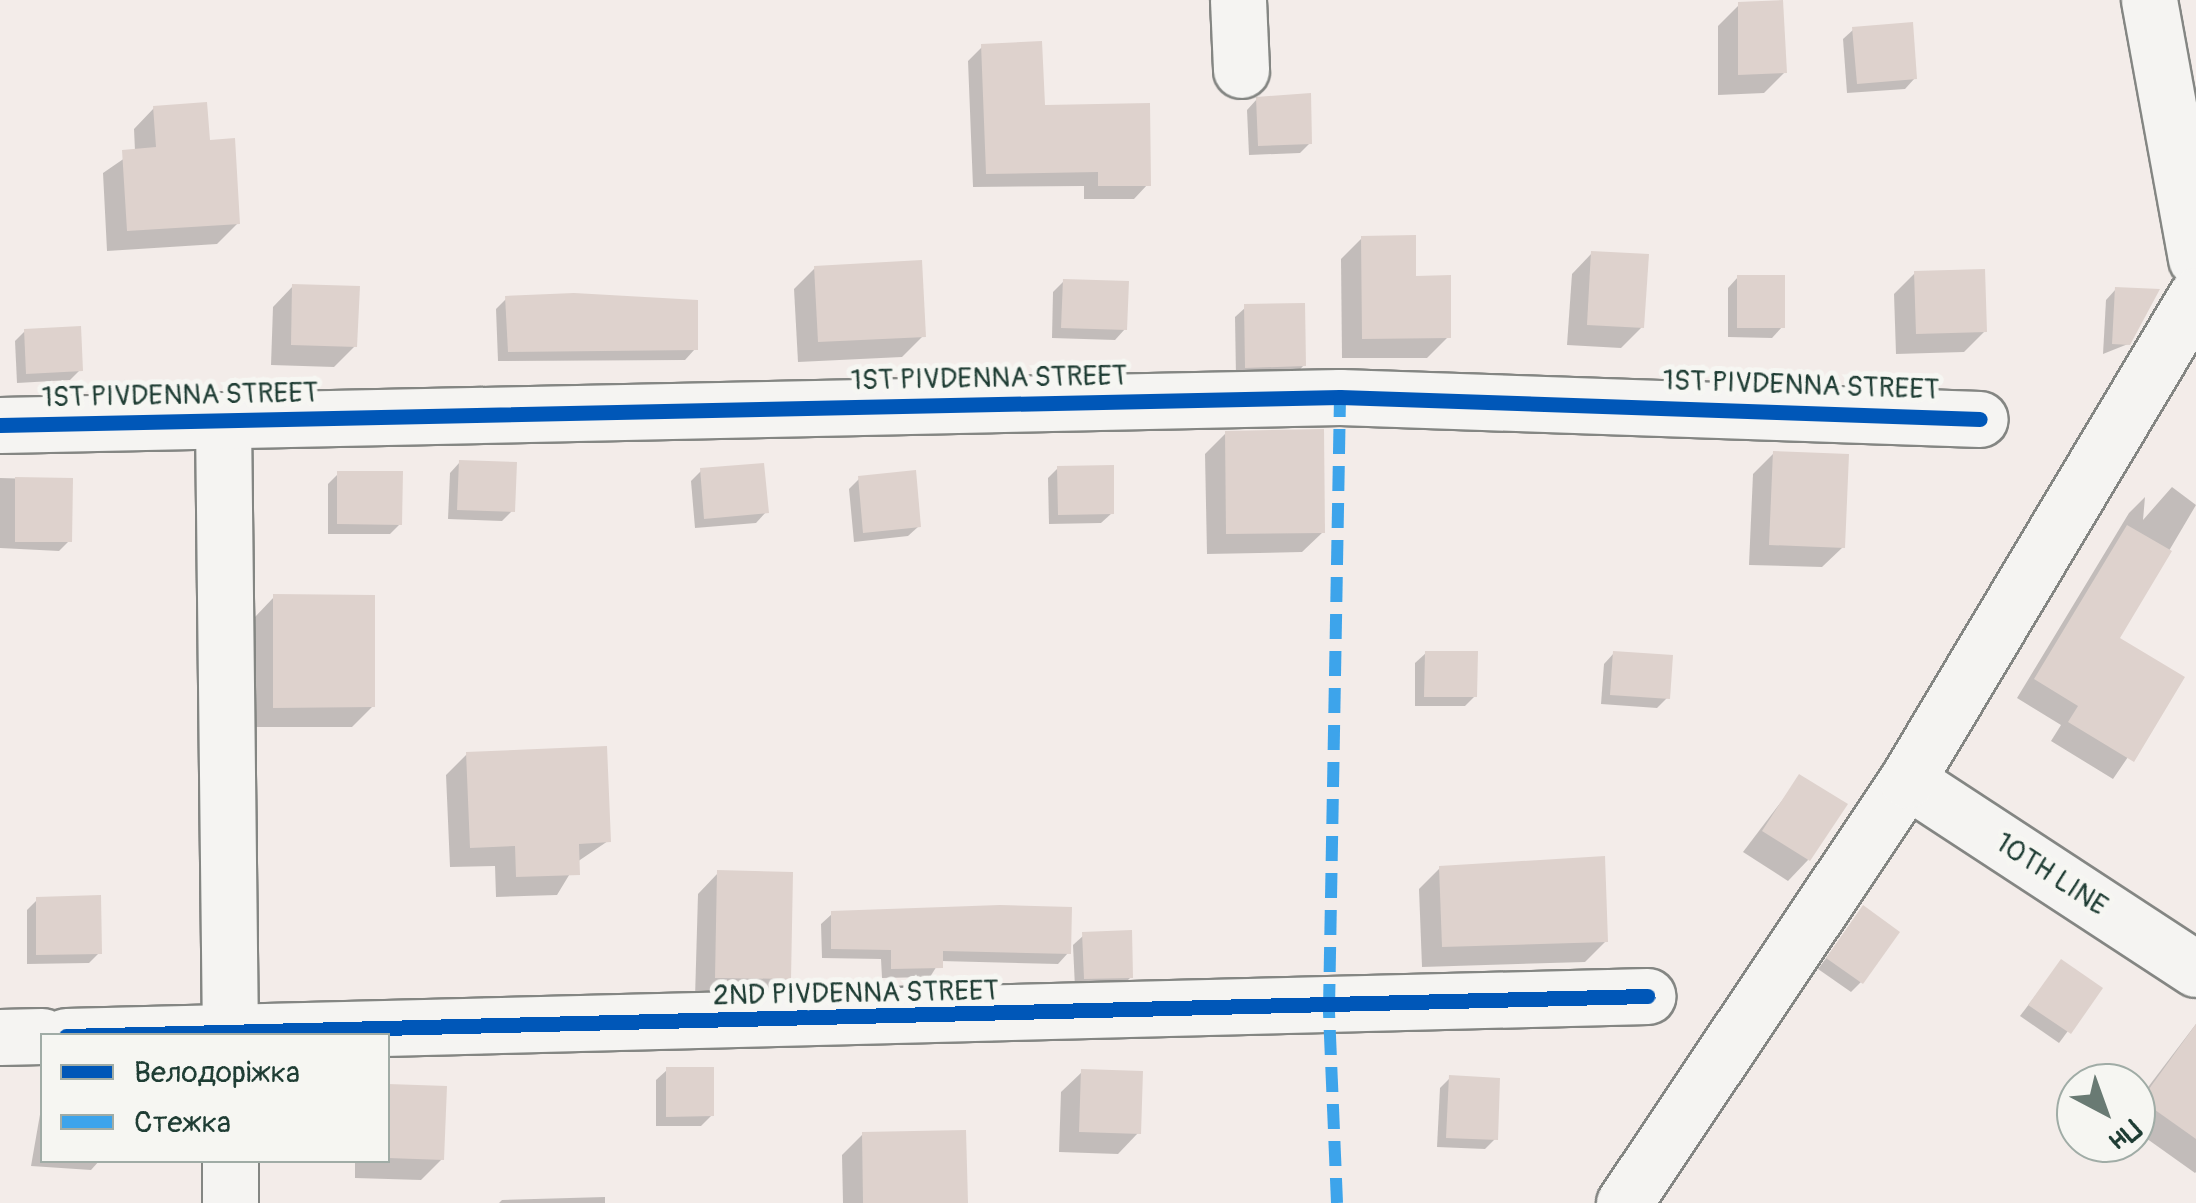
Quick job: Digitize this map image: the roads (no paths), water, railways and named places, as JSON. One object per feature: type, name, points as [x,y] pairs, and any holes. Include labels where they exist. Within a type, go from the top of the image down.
[{"type":"street","points":[[1238,0],[1240,70]]},
{"type":"street","points":[[2148,0],[2196,259]]},
{"type":"street","points":[[1624,1203],[1906,780],[2196,296]]},
{"type":"street","name":"1ST PIVDENNA STREET","points":[[0,425],[1340,397],[1980,419]]},
{"type":"street","points":[[223,420],[230,1033]]},
{"type":"street","name":"10TH LINE","points":[[1906,780],[2196,969]]},
{"type":"street","name":"2ND PIVDENNA STREET","points":[[267,1033],[1647,996]]},
{"type":"street","points":[[0,1037],[40,1036]]},
{"type":"street","points":[[230,1163],[230,1203]]}]
